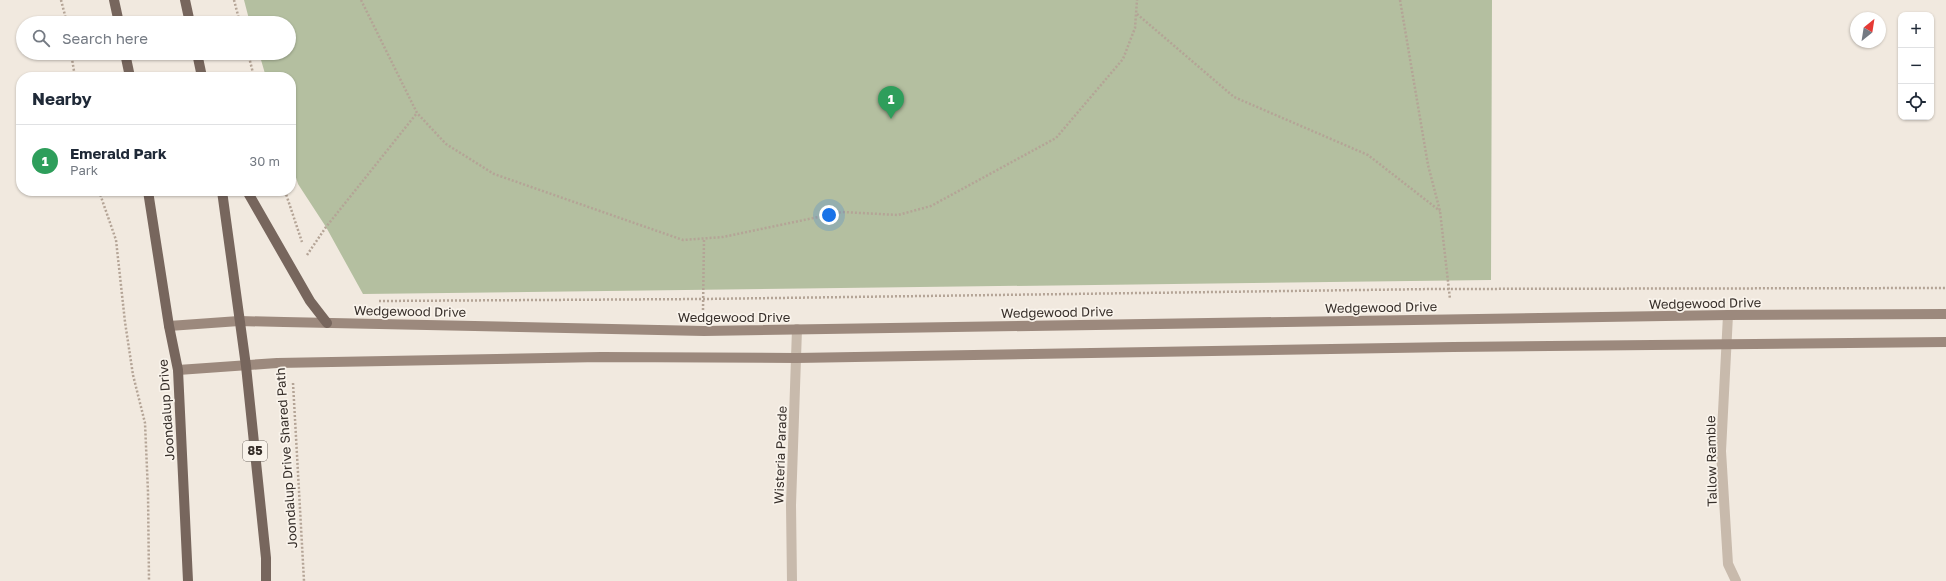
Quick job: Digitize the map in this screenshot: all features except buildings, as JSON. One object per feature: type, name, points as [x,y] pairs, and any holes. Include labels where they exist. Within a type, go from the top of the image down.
[{"type":"main road","points":[[114,0],[117,16]]},
{"type":"main road","points":[[185,0],[188,16]]},
{"type":"main road","points":[[126,60],[129,72]]},
{"type":"main road","points":[[198,60],[201,72]]},
{"type":"main road","name":"Joondalup Drive","points":[[149,196],[169,326],[178,370],[188,581]]},
{"type":"main road","name":"85","points":[[223,196],[229,232],[246,366],[265,550],[266,581]]},
{"type":"main road","points":[[250,196],[307,295],[327,323]]},
{"type":"street","name":"Wedgewood Drive","points":[[169,326],[240,321],[704,331],[1728,315],[1946,314]]},
{"type":"street","name":"Tallow Ramble","points":[[1728,315],[1721,451],[1728,564],[1736,581]]},
{"type":"street","name":"Wisteria Parade","points":[[792,581],[791,505],[797,329]]},
{"type":"street","points":[[178,370],[291,362],[602,357],[796,358],[1445,347],[1946,342]]},
{"type":"path","points":[[61,0],[65,16]]},
{"type":"path","points":[[234,0],[238,16]]},
{"type":"path","points":[[360,0],[417,113],[446,144],[494,174],[683,240],[724,238],[842,212],[898,215],[931,206],[1056,138],[1123,59],[1135,28],[1137,0]]},
{"type":"path","points":[[1400,0],[1428,165],[1440,211],[1453,319]]},
{"type":"path","points":[[1137,14],[1234,96],[1368,154],[1440,211]]},
{"type":"path","points":[[73,60],[74,72]]},
{"type":"path","points":[[250,60],[253,72]]},
{"type":"path","points":[[307,255],[326,227],[417,113]]},
{"type":"path","points":[[101,196],[116,240],[125,322],[133,375],[144,422],[148,492],[149,581]]},
{"type":"path","points":[[704,239],[704,331]]},
{"type":"path","points":[[373,301],[703,299],[1449,289],[1946,288]]},
{"type":"path","name":"Joondalup Drive Shared Path","points":[[291,362],[296,419],[304,581]]},
{"type":"green space","points":[[244,0],[1492,0],[1491,280],[363,294],[326,227],[298,184],[296,177],[296,72],[265,72],[261,60],[296,60],[296,16],[248,16]]},
{"type":"place","name":"Emerald Park","points":[[891,119]]}]
